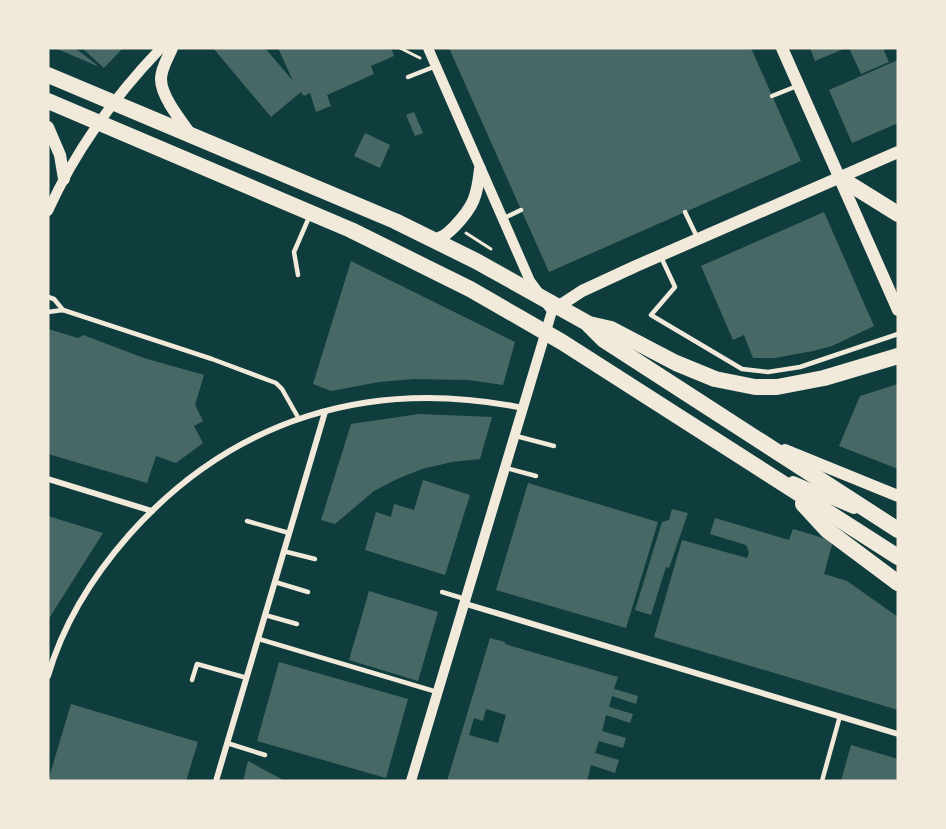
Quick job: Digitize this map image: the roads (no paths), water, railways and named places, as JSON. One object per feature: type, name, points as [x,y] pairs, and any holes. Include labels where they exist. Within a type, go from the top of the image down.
[{"type":"highway","points":[[48,75],[395,221],[476,261],[589,324],[611,329],[676,363],[715,379],[755,387],[802,383],[898,356]]},
{"type":"highway","points":[[48,102],[351,230],[441,274],[562,342],[898,557]]},
{"type":"highway","points":[[840,178],[898,214]]},
{"type":"highway","points":[[589,324],[604,340],[898,530]]},
{"type":"highway","points":[[790,490],[827,530],[898,584]]},
{"type":"main road","points":[[172,48],[164,68],[162,84],[170,104],[193,137]]},
{"type":"main road","points":[[782,48],[898,310]]},
{"type":"main road","points":[[48,75],[358,206],[430,240],[497,277],[691,398],[777,447],[898,496]]},
{"type":"main road","points":[[48,102],[310,215],[438,274],[544,333],[762,468],[824,496],[898,522]]},
{"type":"main road","points":[[48,128],[60,155],[64,179]]},
{"type":"main road","points":[[552,310],[582,291],[660,255],[898,152]]},
{"type":"main road","points":[[430,240],[437,240],[449,233],[469,210],[477,194],[480,169]]},
{"type":"street","points":[[48,211],[96,124],[161,48]]},
{"type":"street","points":[[411,781],[467,602],[552,310],[530,281],[428,48]]},
{"type":"street","points":[[48,676],[55,652],[76,609],[118,548],[152,511],[198,470],[226,453],[255,437],[299,419],[362,403],[428,396],[465,398],[524,408]]},
{"type":"street","points":[[216,781],[325,412]]},
{"type":"street","points":[[48,479],[152,511]]},
{"type":"street","points":[[467,602],[898,734]]},
{"type":"lane","points":[[408,77],[436,66]]},
{"type":"lane","points":[[772,96],[798,85]]},
{"type":"lane","points":[[502,219],[521,210]]},
{"type":"lane","points":[[685,212],[697,239]]},
{"type":"lane","points":[[298,275],[294,252],[310,215]]},
{"type":"lane","points":[[660,255],[675,287],[651,315],[742,369],[768,372],[800,367],[898,334]]},
{"type":"lane","points":[[48,297],[54,299],[63,310]]},
{"type":"lane","points":[[48,312],[63,310],[212,359],[276,383],[282,389],[299,419]]},
{"type":"lane","points":[[516,436],[554,446]]},
{"type":"lane","points":[[506,468],[536,476]]},
{"type":"lane","points":[[247,521],[289,533]]},
{"type":"lane","points":[[283,551],[315,559]]},
{"type":"lane","points":[[275,582],[308,592]]},
{"type":"lane","points":[[442,592],[467,602]]},
{"type":"lane","points":[[265,615],[297,624]]},
{"type":"lane","points":[[259,639],[438,693]]},
{"type":"lane","points":[[192,680],[197,664],[247,678]]},
{"type":"lane","points":[[822,781],[840,717]]},
{"type":"lane","points":[[227,743],[264,755]]}]
